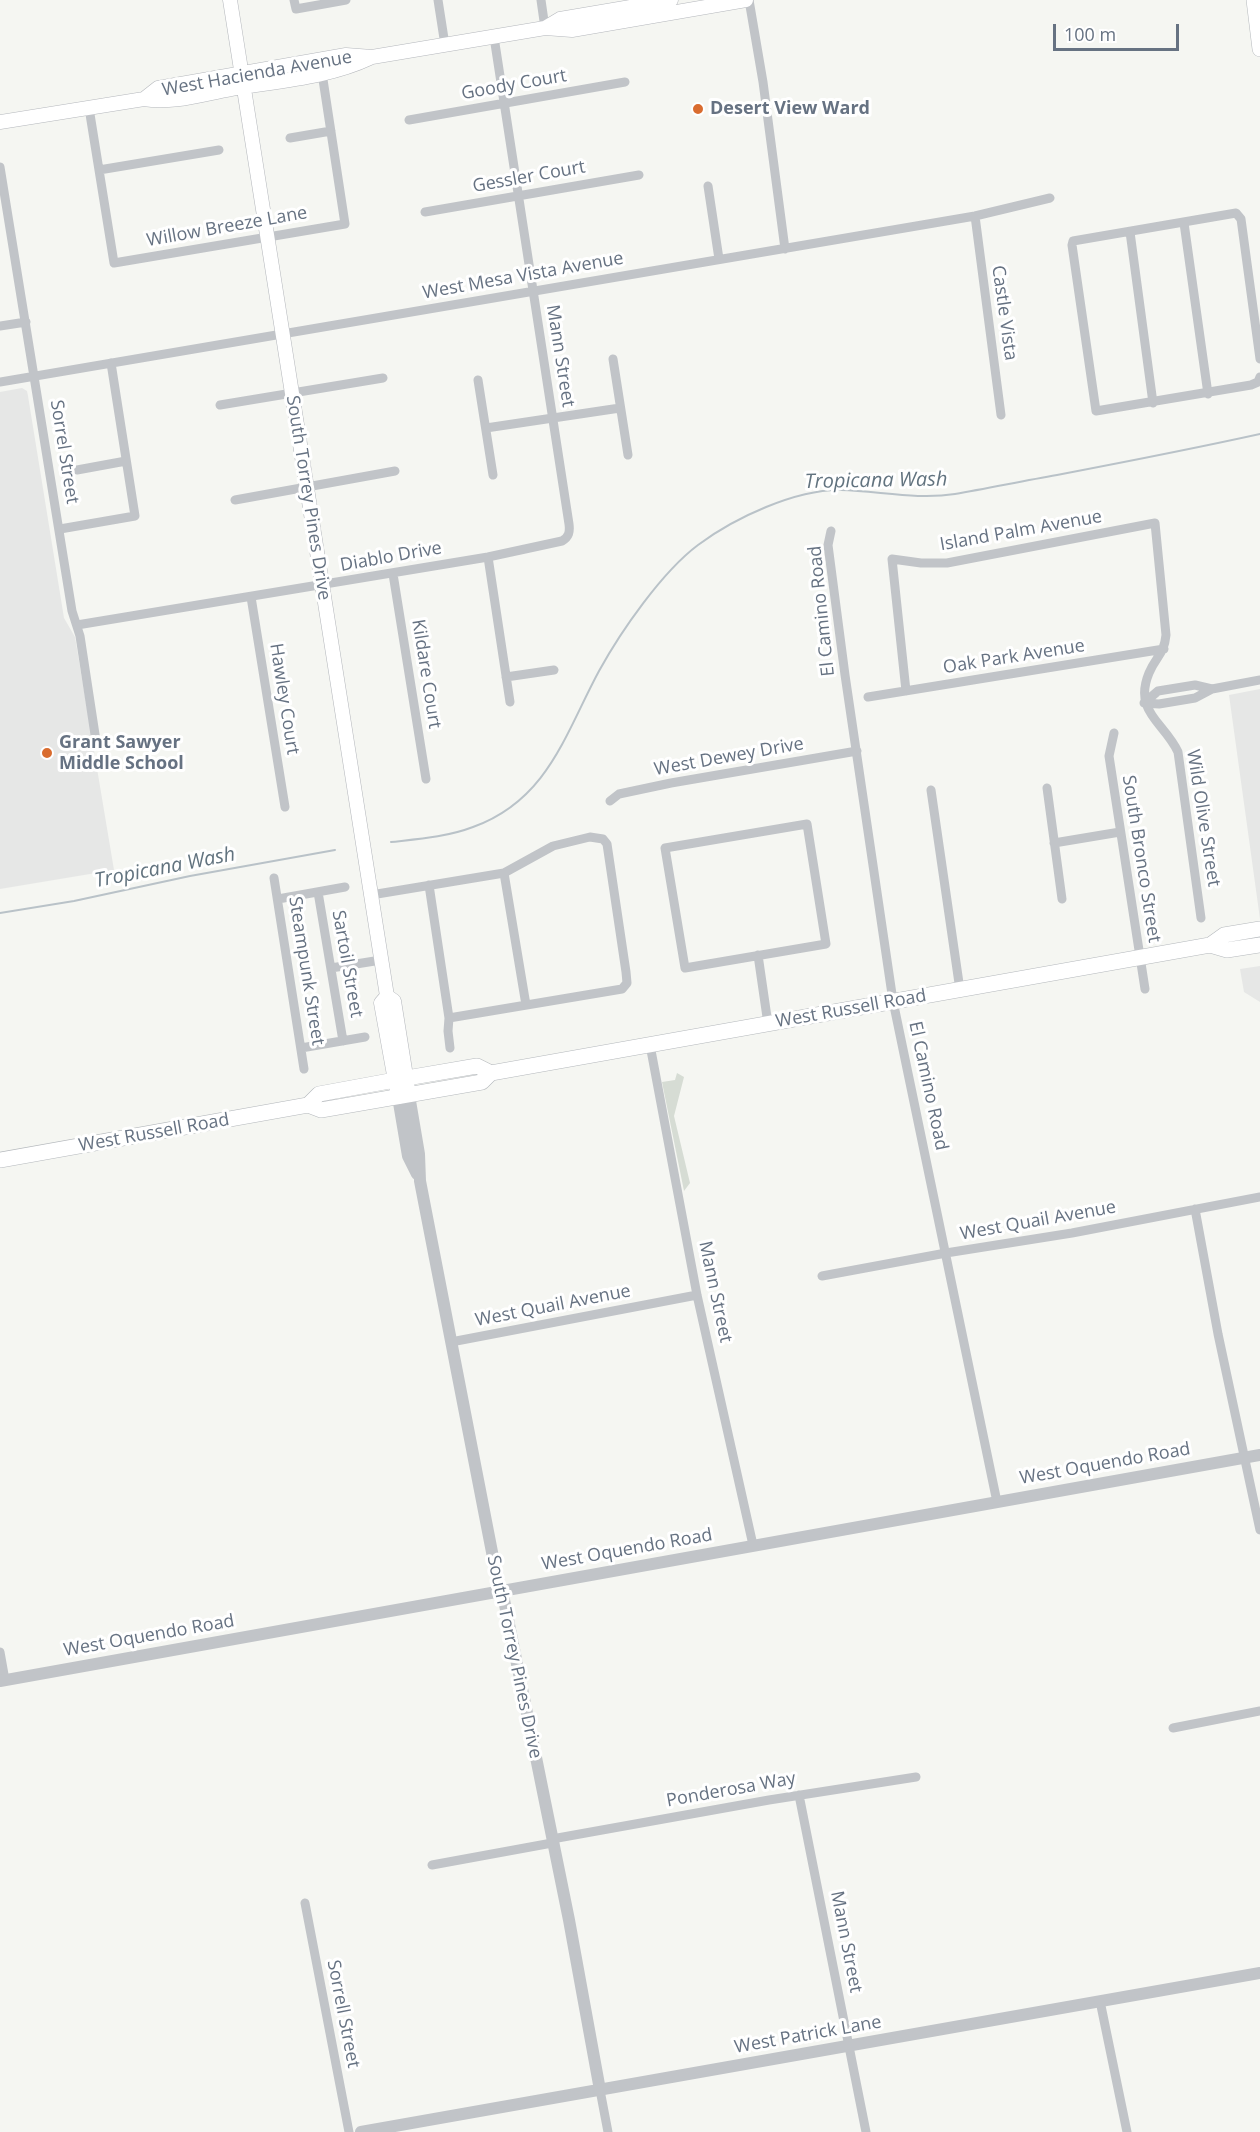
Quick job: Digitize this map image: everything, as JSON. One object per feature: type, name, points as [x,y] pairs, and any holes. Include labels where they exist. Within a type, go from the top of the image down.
[{"type":"main road","name":"South Torrey Pines Drive","points":[[230,0],[381,960],[387,996],[394,1001],[404,1096]]},
{"type":"main road","name":"West Hacienda Avenue","points":[[0,123],[144,99],[159,101],[346,55],[372,57],[545,28],[572,30],[671,0]]},
{"type":"main road","name":"West Hacienda Avenue","points":[[627,14],[748,0]]},
{"type":"main road","points":[[1254,0],[1260,49]]},
{"type":"main road","name":"West Hacienda Avenue","points":[[242,80],[322,74],[347,69],[372,57]]},
{"type":"main road","name":"West Russell Road","points":[[0,1160],[308,1105],[321,1110],[482,1082],[491,1073],[1210,945],[1224,935],[1260,929]]},
{"type":"main road","name":"West Russell Road","points":[[1210,945],[1227,950],[1260,945]]},
{"type":"main road","name":"West Russell Road","points":[[308,1105],[319,1094],[401,1079],[477,1066],[491,1073]]},
{"type":"street","points":[[295,4],[346,0]]},
{"type":"street","points":[[438,0],[445,45]]},
{"type":"street","points":[[541,0],[545,28]]},
{"type":"street","points":[[748,0],[763,82],[785,249]]},
{"type":"street","name":"Mann Street","points":[[494,37],[570,531],[567,538]]},
{"type":"street","points":[[290,138],[331,131],[322,74]]},
{"type":"street","name":"Goody Court","points":[[410,120],[625,82]]},
{"type":"street","points":[[89,108],[99,170],[219,150]]},
{"type":"street","name":"Willow Breeze Lane","points":[[99,170],[114,263],[345,224],[331,131]]},
{"type":"street","name":"Sorrel Street","points":[[0,167],[72,610],[77,625],[96,741]]},
{"type":"street","name":"Gessler Court","points":[[425,212],[639,175]]},
{"type":"street","points":[[708,186],[719,260]]},
{"type":"street","name":"West Mesa Vista Avenue","points":[[0,382],[975,216],[1050,198]]},
{"type":"street","points":[[1260,359],[1241,219],[1236,213],[1073,241],[1095,410],[1098,412],[1251,386],[1258,382],[1260,377]]},
{"type":"street","name":"Castle Vista","points":[[975,216],[1001,415]]},
{"type":"street","points":[[1184,223],[1208,394]]},
{"type":"street","points":[[1130,232],[1153,403]]},
{"type":"street","points":[[0,326],[26,322]]},
{"type":"street","points":[[613,359],[628,455]]},
{"type":"street","points":[[60,529],[135,516],[111,363]]},
{"type":"street","points":[[220,405],[383,378]]},
{"type":"street","points":[[478,380],[493,475]]},
{"type":"street","points":[[486,428],[620,408]]},
{"type":"street","points":[[77,470],[126,461]]},
{"type":"street","points":[[235,500],[395,471]]},
{"type":"street","name":"Island Palm Avenue","points":[[906,691],[892,559],[921,563],[947,563],[1155,524],[1166,635],[1164,648]]},
{"type":"street","name":"El Camino Road","points":[[831,531],[828,545],[893,1001],[996,1502]]},
{"type":"street","name":"Diablo Drive","points":[[77,625],[180,606],[393,574],[488,557],[567,538]]},
{"type":"street","points":[[488,557],[510,702]]},
{"type":"street","name":"Kildare Court","points":[[393,574],[426,779]]},
{"type":"street","name":"Hawley Court","points":[[251,597],[285,807]]},
{"type":"street","points":[[1164,648],[1151,668],[1145,683],[1144,703],[1159,704],[1195,698],[1212,689],[1260,680]]},
{"type":"street","name":"Oak Park Avenue","points":[[868,698],[1164,648]]},
{"type":"street","points":[[506,677],[554,670]]},
{"type":"street","name":"Wild Olive Street","points":[[1144,703],[1154,721],[1173,740],[1178,752],[1201,918]]},
{"type":"street","name":"South Bronco Street","points":[[1114,733],[1109,756],[1145,989]]},
{"type":"street","name":"West Dewey Drive","points":[[610,801],[620,794],[671,783],[857,751]]},
{"type":"street","points":[[1047,788],[1062,898]]},
{"type":"street","points":[[931,790],[960,990]]},
{"type":"street","points":[[807,824],[826,944],[758,955],[686,968],[665,848],[807,824]]},
{"type":"street","points":[[1054,843],[1120,832]]},
{"type":"street","points":[[371,895],[504,873],[553,846],[590,837],[603,839],[607,844],[627,983],[622,988],[449,1018]]},
{"type":"street","points":[[504,873],[526,1005]]},
{"type":"street","name":"Steampunk Street","points":[[274,878],[304,1069]]},
{"type":"street","points":[[429,885],[449,1018],[450,1048]]},
{"type":"street","points":[[278,899],[345,887]]},
{"type":"street","name":"Sartoil Street","points":[[318,892],[343,1041]]},
{"type":"street","points":[[758,955],[768,1024]]},
{"type":"street","points":[[331,968],[381,960]]},
{"type":"street","points":[[301,1048],[365,1037]]},
{"type":"street","name":"Mann Street","points":[[650,1045],[697,1295],[753,1545]]},
{"type":"street","name":"South Torrey Pines Drive","points":[[404,1096],[408,1156],[420,1181],[498,1583],[502,1590],[569,1920],[608,2132]]},
{"type":"street","name":"West Quail Avenue","points":[[822,1276],[1072,1233],[1260,1197]]},
{"type":"street","points":[[1195,1209],[1218,1334],[1260,1530]]},
{"type":"street","name":"West Quail Avenue","points":[[451,1341],[697,1295]]},
{"type":"street","name":"West Oquendo Road","points":[[3,1680],[1260,1455]]},
{"type":"street","points":[[0,1652],[3,1680]]},
{"type":"street","points":[[1173,1728],[1260,1712]]},
{"type":"street","name":"Ponderosa Way","points":[[432,1865],[799,1795],[916,1777]]},
{"type":"street","name":"Mann Street","points":[[799,1795],[866,2132]]},
{"type":"street","name":"Sorrell Street","points":[[305,1903],[349,2132]]},
{"type":"street","name":"West Patrick Lane","points":[[361,2132],[1260,1972]]},
{"type":"street","points":[[1100,2001],[1127,2132]]},
{"type":"shaded area","name":"Grant Sawyer Middle School","points":[[22,388],[27,391],[28,396],[64,618],[75,637],[114,870],[0,889],[0,392]]},
{"type":"shaded area","points":[[1260,689],[1260,919],[1229,695]]},
{"type":"shaded area","points":[[1260,966],[1260,1002],[1244,992],[1240,969]]},
{"type":"shaded area","points":[[677,1073],[684,1077],[674,1116],[690,1183],[684,1191],[662,1082],[675,1080]]},
{"type":"waterway","name":"Tropicana Wash","points":[[391,842],[432,837],[473,827],[499,815],[520,800],[551,762],[608,655],[657,586],[670,570],[698,545],[747,515],[785,500],[823,491],[941,496],[1260,434]]},
{"type":"waterway","name":"Tropicana Wash","points":[[0,913],[74,901],[190,876],[335,850]]},
{"type":"place","name":"Desert View Ward","points":[[698,109]]},
{"type":"place","name":"Grant Sawyer Middle School","points":[[47,753]]}]
